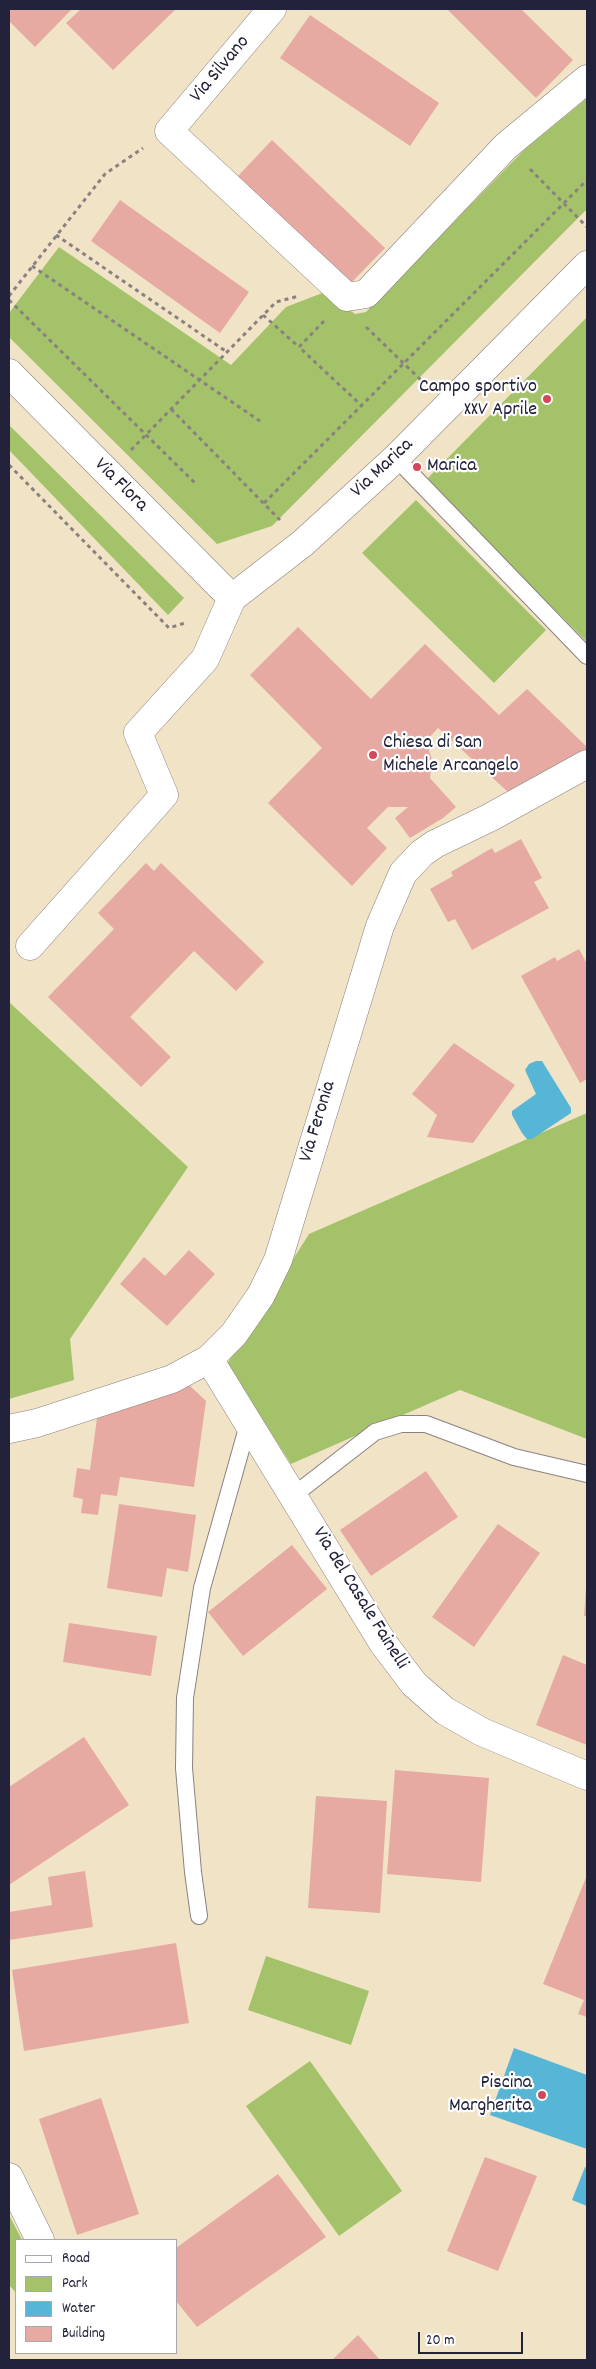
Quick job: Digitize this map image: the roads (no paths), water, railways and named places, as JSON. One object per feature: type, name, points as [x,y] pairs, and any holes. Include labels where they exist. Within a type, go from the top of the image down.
[{"type":"street","name":"Via Silvano","points":[[272,9],[169,131],[340,291],[366,294],[506,146],[587,79]]},
{"type":"street","name":"Via Marica","points":[[232,598],[303,543],[396,458],[587,265]]},
{"type":"street","name":"Via Flora","points":[[9,373],[232,598]]},
{"type":"street","points":[[30,946],[164,794],[138,733],[205,659],[232,598]]},
{"type":"street","name":"Via Feronia","points":[[9,1429],[37,1423],[172,1380],[209,1358],[234,1334],[254,1307],[275,1266],[380,926],[403,873],[422,853],[435,844],[488,818],[587,764]]},
{"type":"street","name":"Via del Casale Fainelli","points":[[209,1358],[383,1643],[424,1694],[445,1711],[482,1732],[587,1776]]},
{"type":"street","points":[[9,2177],[40,2239]]},
{"type":"lane","points":[[396,458],[587,656]]},
{"type":"lane","points":[[199,1916],[184,1768],[185,1698],[202,1588],[249,1421]]},
{"type":"lane","points":[[294,1495],[375,1432],[401,1424],[426,1424],[514,1457],[587,1474]]},
{"type":"water","points":[[542,1061],[571,1108],[571,1113],[532,1139],[527,1139],[512,1115],[512,1111],[536,1094],[525,1070],[529,1064]]},
{"type":"water","name":"Piscina Margherita","points":[[514,2048],[587,2075],[587,2149],[490,2115]]},
{"type":"water","points":[[585,2167],[587,2168],[587,2206],[572,2200]]},
{"type":"place","name":"Campo sportivo XXV Aprile","points":[[547,399]]},
{"type":"place","name":"Marica","points":[[417,467]]},
{"type":"place","name":"Chiesa di San Michele Arcangelo","points":[[373,755]]},
{"type":"place","name":"Piscina Margherita","points":[[542,2095]]}]
